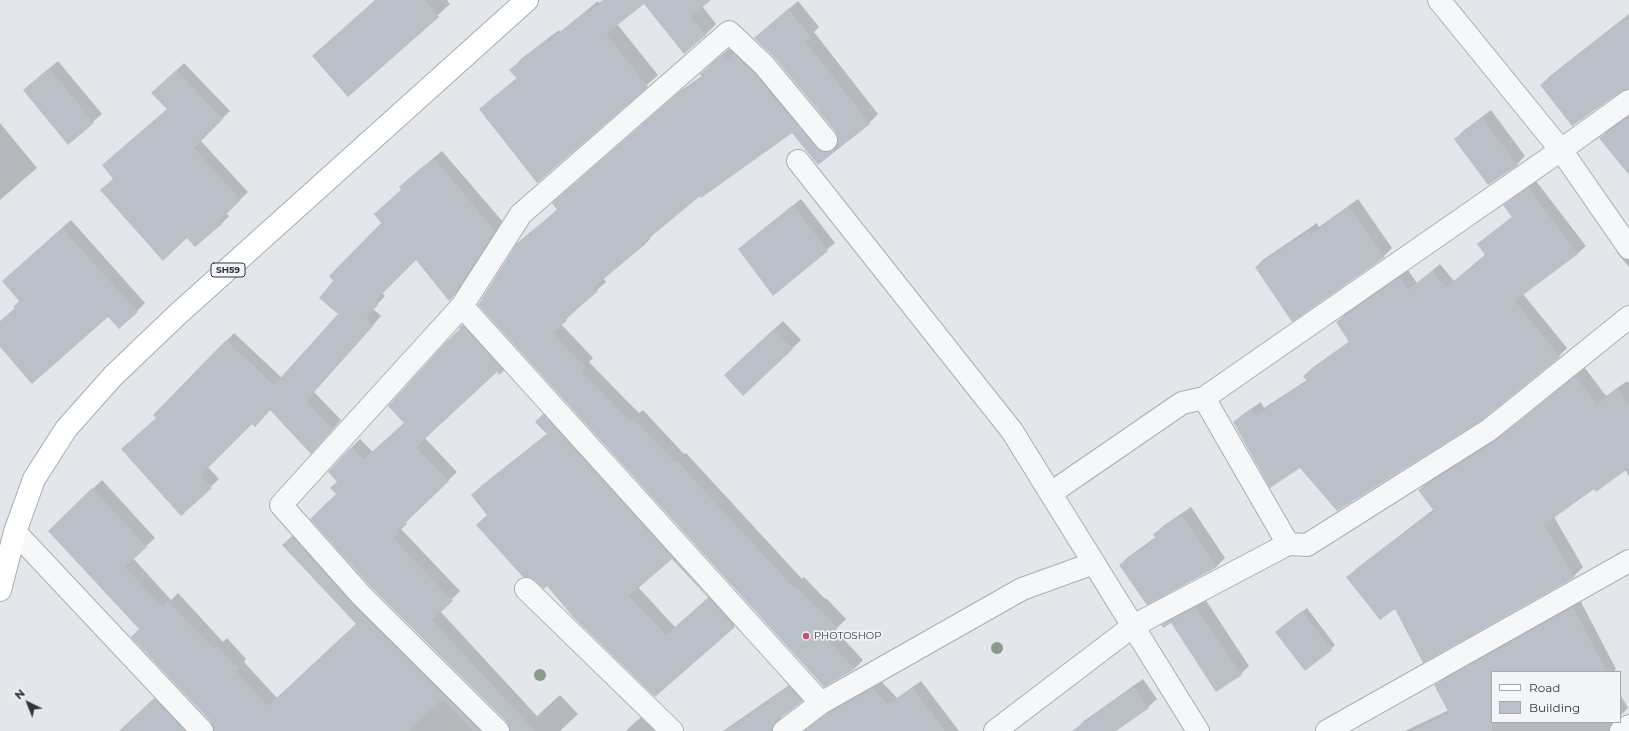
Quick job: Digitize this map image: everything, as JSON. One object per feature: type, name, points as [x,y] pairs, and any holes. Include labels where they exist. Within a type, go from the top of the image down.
[{"type":"main road","name":"SH59","points":[[0,590],[15,532],[34,479],[66,429],[113,376],[178,314],[527,0]]},
{"type":"street","points":[[1439,0],[1561,150],[1629,248]]},
{"type":"street","points":[[498,731],[361,595],[281,505],[462,306],[521,214],[729,32],[764,65],[826,140]]},
{"type":"street","points":[[1051,493],[1182,403],[1204,398],[1561,150],[1629,101]]},
{"type":"street","points":[[798,161],[1012,431],[1198,731]]},
{"type":"street","points":[[462,306],[821,703]]},
{"type":"street","points":[[995,731],[1133,626],[1288,544],[1307,544],[1489,430],[1629,317]]},
{"type":"street","points":[[1204,398],[1288,544]]},
{"type":"street","points":[[15,532],[202,731]]},
{"type":"street","points":[[1327,731],[1629,561]]},
{"type":"street","points":[[784,731],[821,703],[1022,589],[1094,563]]},
{"type":"street","points":[[526,589],[672,731]]},
{"type":"street","points":[[1621,731],[1629,726]]},
{"type":"building","points":[[375,0],[424,0],[439,17],[348,97],[312,56]]},
{"type":"building","points":[[604,0],[711,0],[691,17],[706,35],[684,54],[644,4],[606,34],[648,87],[537,183],[479,109],[517,79],[509,70],[547,40],[549,41],[587,11],[588,13]]},
{"type":"building","points":[[788,9],[811,37],[805,41],[870,124],[818,165],[792,133],[701,198],[700,196],[641,245],[642,247],[594,287],[598,291],[566,319],[567,321],[552,333],[585,367],[581,371],[630,421],[633,418],[675,462],[677,461],[793,587],[794,585],[838,628],[826,639],[855,669],[824,687],[478,305],[517,243],[557,210],[552,203],[669,101],[702,77],[700,74],[722,55],[727,61],[734,54],[755,74],[821,152],[828,152],[834,149],[838,145],[836,132],[774,57],[754,38]]},
{"type":"building","points":[[1629,15],[1629,89],[1622,91],[1572,126],[1540,85]]},
{"type":"building","points":[[49,68],[94,123],[68,145],[23,90]]},
{"type":"building","points":[[176,70],[223,119],[194,148],[241,200],[219,221],[222,224],[195,247],[187,238],[163,261],[100,190],[113,179],[102,165],[167,109],[151,93]]},
{"type":"building","points":[[1629,116],[1629,175],[1599,138]]},
{"type":"building","points":[[1482,118],[1518,165],[1488,185],[1454,139]]},
{"type":"building","points":[[434,158],[495,231],[452,298],[449,301],[416,260],[375,301],[378,305],[366,317],[374,325],[306,401],[333,429],[311,454],[270,410],[255,427],[252,424],[201,475],[212,488],[181,516],[121,449],[156,418],[153,415],[226,340],[274,385],[338,314],[319,298],[333,281],[329,276],[381,223],[374,214],[401,190],[399,187]]},
{"type":"building","points":[[1528,188],[1578,254],[1515,301],[1560,357],[1482,420],[1337,511],[1300,468],[1270,488],[1233,422],[1252,409],[1256,416],[1307,381],[1303,376],[1349,342],[1336,322],[1399,278],[1408,290],[1432,271],[1446,288],[1485,255],[1477,244],[1512,217],[1503,205]]},
{"type":"building","points":[[793,205],[828,251],[773,296],[738,249]]},
{"type":"building","points":[[1349,207],[1385,257],[1292,322],[1255,267],[1309,231],[1311,234]]},
{"type":"building","points":[[62,228],[138,312],[119,329],[108,317],[32,384],[0,347],[0,321],[15,308],[13,307],[19,301],[2,281]]},
{"type":"building","points":[[462,325],[504,371],[499,375],[497,372],[416,447],[449,481],[397,531],[399,533],[393,538],[453,601],[432,620],[535,731],[510,731],[507,722],[370,586],[310,519],[336,494],[330,488],[337,482],[328,472],[351,447],[363,460],[404,423],[388,406],[446,342],[460,329],[459,328]]},
{"type":"building","points":[[774,329],[793,349],[743,396],[724,375]]},
{"type":"building","points":[[1575,376],[1597,404],[1618,389],[1629,405],[1629,468],[1596,492],[1594,489],[1544,525],[1575,577],[1423,663],[1395,609],[1380,620],[1346,577],[1434,511],[1418,490],[1497,440]]},
{"type":"building","points":[[543,414],[735,627],[655,697],[574,618],[547,586],[544,589],[529,577],[523,577],[476,525],[487,515],[471,495],[547,434],[535,422]],"holes":[[[672,559],[708,598],[666,635],[629,596]]]},
{"type":"building","points":[[92,488],[147,547],[125,567],[162,607],[168,601],[214,649],[217,646],[239,669],[236,671],[268,706],[356,624],[282,545],[292,536],[352,604],[480,731],[473,731],[442,699],[409,731],[214,731],[211,722],[131,637],[139,629],[48,531]]},
{"type":"building","points":[[1182,515],[1217,567],[1147,605],[1119,565],[1156,539],[1153,534]]},
{"type":"building","points":[[1196,607],[1242,675],[1216,692],[1171,623],[1163,628],[1161,625]]},
{"type":"building","points":[[1573,607],[1606,671],[1491,671],[1492,731],[1411,731],[1449,713],[1434,685]]},
{"type":"building","points":[[1302,611],[1332,650],[1305,671],[1275,632]]},
{"type":"building","points":[[789,687],[803,701],[776,721],[772,731],[725,731]]},
{"type":"building","points":[[1134,687],[1149,708],[1116,731],[1072,731]]},
{"type":"building","points":[[872,688],[888,705],[913,688],[945,731],[805,731],[828,713]]},
{"type":"building","points":[[154,698],[185,731],[119,731]]},
{"type":"place","name":"PHOTOSHOP","points":[[806,636]]}]
